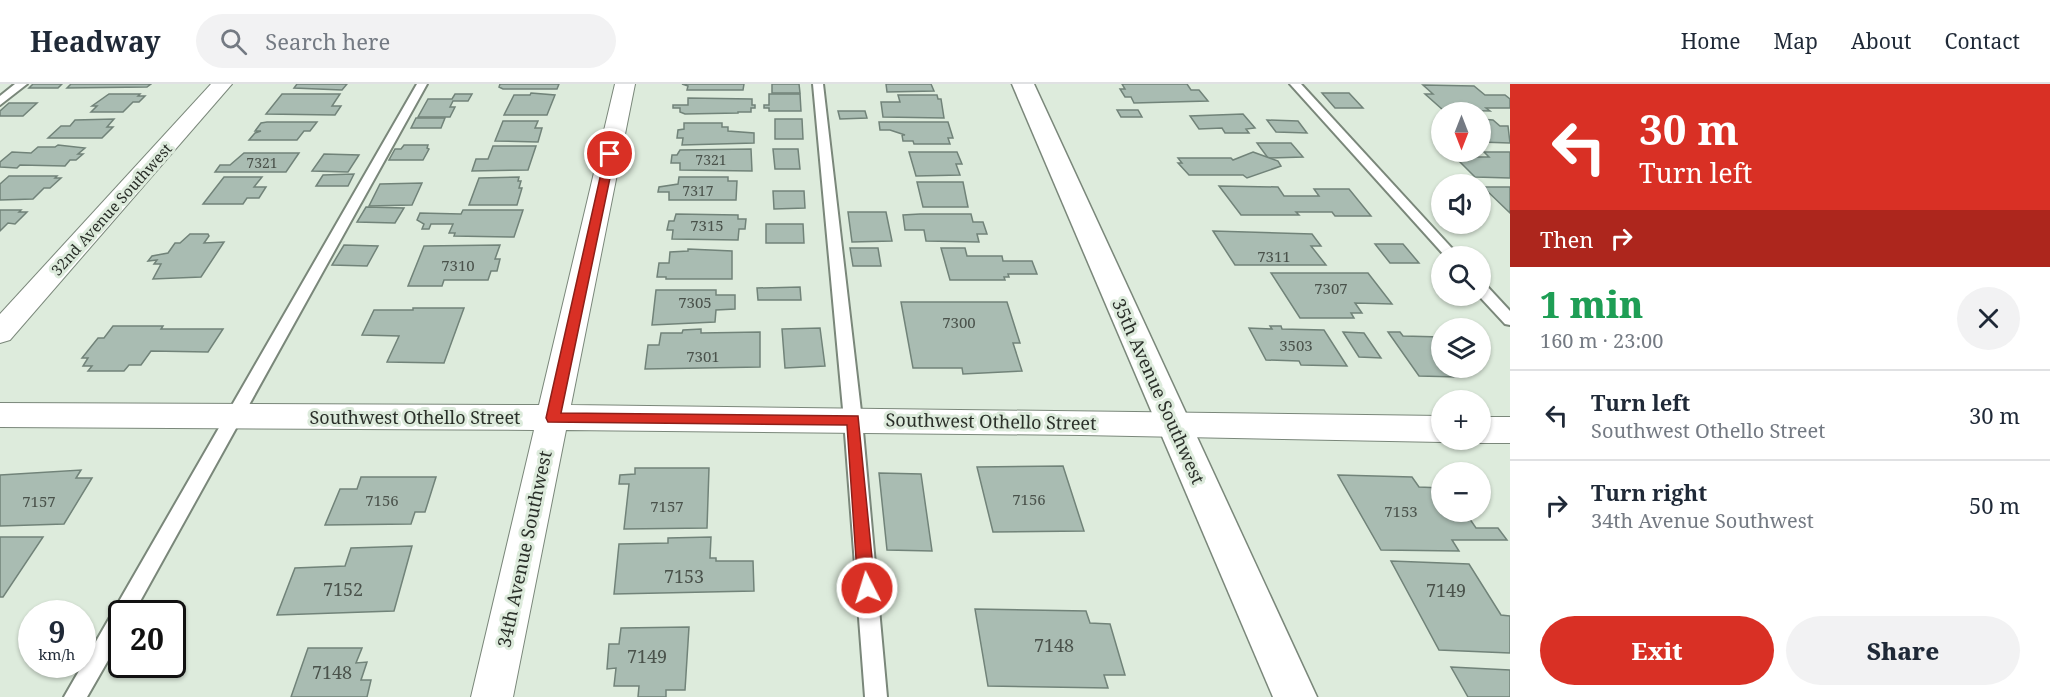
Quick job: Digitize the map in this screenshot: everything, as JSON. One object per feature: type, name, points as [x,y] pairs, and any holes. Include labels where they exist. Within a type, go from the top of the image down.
[{"type":"main road","name":"35th Avenue Southwest","points":[[1023,84],[1295,697]]},
{"type":"street","name":"32nd Avenue Southwest","points":[[0,333],[222,84]]},
{"type":"street","name":"34th Avenue Southwest","points":[[492,697],[625,84]]},
{"type":"street","name":"Southwest Othello Street","points":[[0,415],[1173,423],[1431,429]]},
{"type":"street","points":[[1491,430],[1510,430]]},
{"type":"lane","points":[[0,102],[22,84]]},
{"type":"lane","points":[[130,600],[422,84]]},
{"type":"lane","points":[[818,84],[853,420],[876,697]]},
{"type":"lane","points":[[1295,84],[1443,246]]},
{"type":"lane","points":[[1491,299],[1510,320]]},
{"type":"lane","points":[[75,697],[108,639]]},
{"type":"building","points":[[33,84],[62,84],[58,88],[29,88]]},
{"type":"building","points":[[71,84],[151,84],[147,87],[67,88]]},
{"type":"building","points":[[297,84],[347,84],[342,90],[294,88]]},
{"type":"building","points":[[500,84],[559,84],[557,89],[503,89],[499,87]]},
{"type":"building","points":[[682,84],[744,84],[743,90],[687,90],[688,86]]},
{"type":"building","points":[[772,84],[799,84],[800,93],[772,93]]},
{"type":"building","points":[[886,84],[931,84],[934,91],[887,92]]},
{"type":"building","points":[[1122,84],[1187,84],[1191,90],[1199,90],[1208,101],[1134,103],[1131,97],[1125,97],[1120,89],[1125,89]]},
{"type":"building","points":[[1423,85],[1474,86],[1485,95],[1505,95],[1510,99],[1510,108],[1491,108],[1491,102],[1434,102],[1425,94],[1433,94]]},
{"type":"building","points":[[531,93],[555,95],[547,115],[504,115],[514,95],[530,95]]},
{"type":"building","points":[[1322,93],[1349,93],[1363,108],[1335,108]]},
{"type":"building","points":[[109,94],[145,96],[139,102],[133,102],[123,112],[91,112],[97,106],[92,106]]},
{"type":"building","points":[[282,94],[340,94],[332,106],[341,106],[335,115],[266,114]]},
{"type":"building","points":[[455,94],[472,94],[468,101],[453,101],[450,107],[455,107],[450,117],[418,117],[428,99],[452,99]]},
{"type":"building","points":[[769,94],[800,94],[801,111],[769,111],[769,108],[764,108],[764,105],[769,105]]},
{"type":"building","points":[[898,95],[937,95],[938,99],[941,99],[944,118],[883,117],[881,102],[900,102]]},
{"type":"building","points":[[688,98],[752,99],[752,105],[755,105],[755,108],[751,108],[751,112],[685,114],[680,112],[680,108],[673,108],[673,105],[688,105]]},
{"type":"building","points":[[9,103],[37,103],[23,116],[0,116],[0,111]]},
{"type":"building","points":[[1117,110],[1138,110],[1142,117],[1121,117]]},
{"type":"building","points":[[838,111],[865,111],[867,118],[840,119]]},
{"type":"building","points":[[1243,114],[1255,128],[1246,129],[1249,133],[1225,133],[1222,128],[1199,129],[1190,116]]},
{"type":"building","points":[[416,118],[445,118],[441,128],[411,128]]},
{"type":"building","points":[[114,119],[107,127],[113,127],[102,138],[48,138],[61,126],[70,126],[75,120]]},
{"type":"building","points":[[775,119],[802,119],[803,139],[775,139]]},
{"type":"building","points":[[1267,120],[1298,121],[1307,133],[1276,132]]},
{"type":"building","points":[[1491,120],[1500,126],[1508,126],[1510,143],[1491,142]]},
{"type":"building","points":[[503,121],[538,121],[535,128],[542,128],[538,142],[495,141]]},
{"type":"building","points":[[317,122],[310,131],[304,131],[297,140],[249,140],[255,133],[261,131],[255,131],[261,123]]},
{"type":"building","points":[[879,122],[948,122],[953,138],[948,138],[950,144],[914,144],[913,141],[903,141],[902,135],[905,135],[890,130],[880,130]]},
{"type":"building","points":[[684,123],[722,123],[722,127],[728,127],[728,131],[754,133],[754,143],[682,145],[683,138],[677,138],[678,130],[684,129]]},
{"type":"building","points":[[1257,143],[1291,143],[1303,157],[1268,158]]},
{"type":"building","points":[[58,145],[85,148],[78,154],[83,154],[76,160],[70,160],[65,166],[0,167],[0,162],[12,152],[31,153],[38,147]]},
{"type":"building","points":[[404,145],[428,145],[429,149],[423,160],[389,160],[395,149],[401,149]]},
{"type":"building","points":[[493,146],[536,146],[528,170],[472,171],[476,159],[488,159]]},
{"type":"building","points":[[751,149],[752,171],[680,170],[680,163],[671,163],[672,155],[677,155],[680,150]]},
{"type":"building","points":[[773,149],[798,149],[800,169],[775,169]]},
{"type":"building","points":[[909,152],[957,152],[962,164],[956,164],[960,175],[916,176]]},
{"type":"building","points":[[1253,152],[1278,161],[1281,166],[1247,178],[1243,175],[1189,175],[1178,163],[1182,163],[1178,158],[1231,158],[1233,160]]},
{"type":"building","points":[[1491,152],[1510,152],[1510,178],[1491,177],[1491,174],[1472,174],[1460,162],[1491,162]]},
{"type":"building","points":[[244,153],[299,153],[286,172],[215,172],[220,165],[230,165]]},
{"type":"building","points":[[324,154],[359,155],[348,172],[312,171]]},
{"type":"building","points":[[354,174],[348,186],[316,186],[323,175]]},
{"type":"building","points":[[9,176],[57,176],[55,178],[61,178],[50,188],[44,188],[33,199],[0,200],[0,184]]},
{"type":"building","points":[[224,177],[262,177],[254,187],[266,187],[259,198],[247,198],[243,204],[203,204]]},
{"type":"building","points":[[519,177],[518,181],[521,181],[519,188],[522,188],[517,205],[469,205],[479,178]]},
{"type":"building","points":[[679,177],[728,177],[728,181],[737,181],[736,200],[669,200],[669,192],[658,192],[659,187],[678,184]]},
{"type":"building","points":[[917,182],[963,182],[968,207],[923,207]]},
{"type":"building","points":[[422,183],[412,205],[369,206],[380,184]]},
{"type":"building","points":[[1219,186],[1278,187],[1284,196],[1319,196],[1314,189],[1349,189],[1371,216],[1335,216],[1332,212],[1296,212],[1299,215],[1241,215]]},
{"type":"building","points":[[1491,187],[1510,187],[1510,213],[1491,195]]},
{"type":"building","points":[[773,191],[804,191],[805,208],[774,209]]},
{"type":"building","points":[[366,207],[404,208],[395,223],[357,222]]},
{"type":"building","points":[[0,210],[27,212],[15,224],[8,223],[0,231]]},
{"type":"building","points":[[463,210],[523,210],[514,237],[454,236],[455,233],[449,233],[453,224],[431,224],[429,229],[422,229],[424,224],[417,220],[420,213],[461,214]]},
{"type":"building","points":[[848,212],[886,212],[892,241],[852,242]]},
{"type":"building","points":[[676,214],[738,215],[738,219],[746,219],[745,229],[739,229],[738,240],[672,239],[673,230],[667,230],[669,221],[674,221]]},
{"type":"building","points":[[971,214],[973,222],[983,222],[987,234],[977,234],[979,242],[926,241],[924,230],[905,230],[903,215]]},
{"type":"building","points":[[766,224],[803,224],[804,243],[766,243]]},
{"type":"building","points":[[1213,231],[1312,234],[1321,246],[1311,246],[1326,265],[1235,265]]},
{"type":"building","points":[[190,234],[208,234],[204,243],[224,242],[201,277],[153,279],[161,264],[154,264],[157,260],[148,261],[152,256],[168,253],[175,243],[180,243]]},
{"type":"building","points":[[1375,244],[1403,244],[1419,263],[1390,263]]},
{"type":"building","points":[[344,245],[378,246],[367,266],[332,265]]},
{"type":"building","points":[[500,245],[495,259],[500,259],[497,271],[491,271],[488,280],[444,280],[442,286],[408,286],[424,246]]},
{"type":"building","points":[[850,248],[878,248],[881,266],[853,266]]},
{"type":"building","points":[[941,248],[965,248],[967,256],[1002,256],[1003,261],[1032,261],[1037,274],[1008,274],[1009,277],[1004,277],[1005,280],[950,280]]},
{"type":"building","points":[[688,249],[732,251],[732,279],[657,277],[659,263],[669,263],[670,252],[688,251]]},
{"type":"building","points":[[1271,273],[1368,273],[1392,304],[1355,303],[1362,313],[1351,313],[1354,318],[1300,318]]},
{"type":"building","points":[[800,287],[801,300],[758,300],[757,288]]},
{"type":"building","points":[[656,290],[716,290],[716,295],[735,295],[735,309],[716,310],[715,322],[652,325]]},
{"type":"building","points":[[901,302],[1007,302],[1020,343],[1013,343],[1022,371],[963,374],[962,368],[913,368]]},
{"type":"building","points":[[413,308],[464,308],[444,363],[387,362],[399,336],[362,335],[374,310],[413,310]]},
{"type":"building","points":[[113,326],[223,329],[208,352],[151,351],[141,365],[129,365],[124,371],[88,371],[92,366],[83,366],[88,358],[82,358],[98,338],[104,338]]},
{"type":"building","points":[[1270,326],[1281,326],[1282,329],[1324,330],[1347,366],[1301,365],[1299,361],[1266,360],[1249,328],[1272,329]]},
{"type":"building","points":[[820,328],[825,366],[785,368],[782,329]]},
{"type":"building","points":[[701,329],[701,333],[760,332],[760,367],[645,369],[648,345],[659,345],[661,333],[682,333],[683,330]]},
{"type":"building","points":[[1343,332],[1364,333],[1381,358],[1359,357]]},
{"type":"building","points":[[1388,332],[1400,332],[1403,336],[1431,337],[1431,376],[1419,376]]},
{"type":"building","points":[[1063,466],[1084,531],[993,532],[977,467]]},
{"type":"building","points":[[635,468],[709,468],[707,528],[624,529],[629,484],[619,484],[620,475],[635,474]]},
{"type":"building","points":[[81,470],[76,478],[92,478],[64,524],[0,526],[0,475]]},
{"type":"building","points":[[879,473],[921,474],[932,551],[887,550]]},
{"type":"building","points":[[1338,475],[1412,477],[1419,487],[1431,488],[1431,522],[1472,522],[1476,528],[1498,528],[1507,540],[1452,540],[1459,551],[1381,550]]},
{"type":"building","points":[[361,477],[436,477],[425,512],[415,512],[411,524],[325,525],[340,489],[357,489]]},
{"type":"building","points":[[0,537],[43,537],[3,597],[0,597]]},
{"type":"building","points":[[711,537],[710,558],[716,558],[716,561],[753,561],[754,591],[614,594],[619,544],[668,543],[668,538]]},
{"type":"building","points":[[412,546],[394,611],[277,615],[295,568],[345,566],[351,548]]},
{"type":"building","points":[[1391,561],[1469,564],[1501,615],[1510,616],[1510,653],[1439,650]]},
{"type":"building","points":[[975,609],[1086,611],[1090,623],[1110,624],[1125,675],[1104,675],[1108,688],[988,686]]},
{"type":"building","points":[[689,627],[685,690],[666,690],[666,697],[638,697],[639,686],[614,686],[616,668],[607,669],[609,644],[619,644],[621,628]]},
{"type":"building","points":[[308,648],[362,648],[356,663],[367,662],[361,680],[371,680],[367,697],[291,697]]},
{"type":"building","points":[[1451,667],[1510,670],[1510,697],[1468,697]]},
{"type":"route","points":[[610,154],[553,418],[853,420],[867,588]]}]
